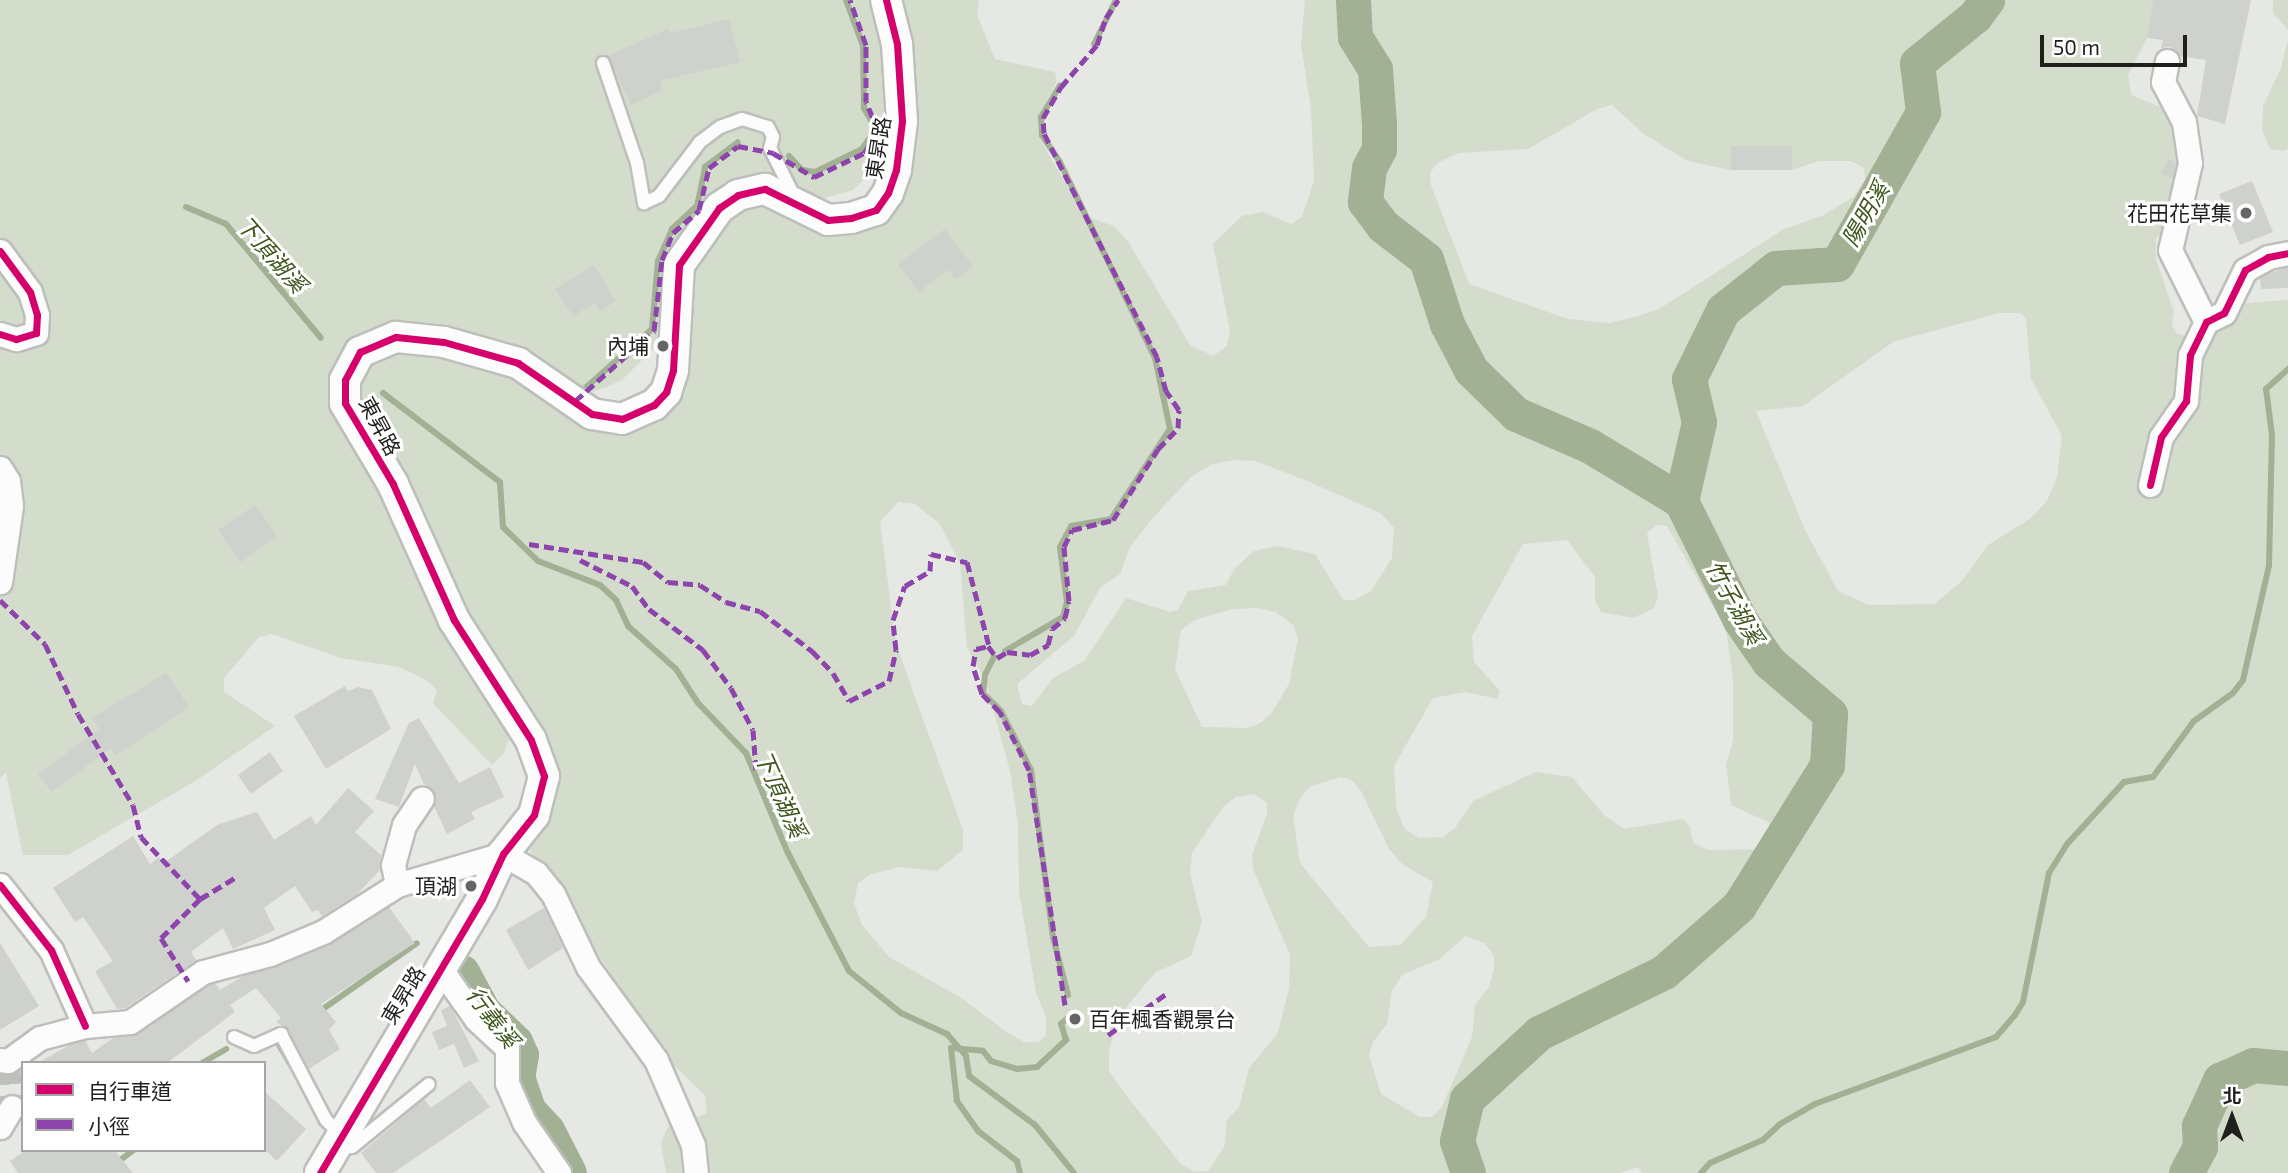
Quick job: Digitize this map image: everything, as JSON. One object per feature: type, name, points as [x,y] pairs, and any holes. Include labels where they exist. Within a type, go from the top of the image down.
[{"type":"street","name":"東昇路","points":[[331,1152],[482,899],[503,854],[534,815],[544,776],[531,740],[454,620],[393,484],[345,402],[345,380],[360,352],[396,337],[444,342],[518,363],[592,414],[622,419],[654,405],[666,391],[673,370],[679,265],[719,208],[738,195],[765,189],[796,201],[828,220],[851,218],[876,210],[888,193],[896,170],[902,121],[897,44],[886,0]]},
{"type":"street","points":[[2167,61],[2163,82],[2184,122],[2190,163],[2170,250],[2206,322]]},
{"type":"street","points":[[0,251],[30,292],[37,315],[36,333],[16,339],[0,334]]},
{"type":"street","points":[[2150,485],[2161,437],[2186,401],[2190,355],[2206,322],[2224,313],[2245,270],[2268,257],[2288,253]]},
{"type":"street","points":[[0,468],[8,481],[11,506],[0,582]]},
{"type":"street","points":[[397,885],[393,864],[404,825],[422,798]]},
{"type":"street","points":[[0,1060],[8,1061],[40,1038],[85,1026],[130,1022],[203,972],[270,954],[323,932],[397,885],[503,854],[536,873],[552,894],[588,967],[656,1060],[693,1145],[696,1173]]},
{"type":"street","points":[[0,885],[51,950],[85,1026]]},
{"type":"street","points":[[440,968],[476,1019],[507,1048],[511,1093],[524,1122],[559,1173]]},
{"type":"street","points":[[0,1127],[12,1107]]},
{"type":"lane","points":[[603,63],[637,163],[645,203],[659,196],[700,142],[720,127],[742,119],[768,127],[771,149],[796,201]]},
{"type":"lane","points":[[234,1037],[254,1046],[281,1034],[326,1120],[331,1152],[352,1147],[429,1084]]},
{"type":"green space","points":[[0,0],[875,0],[885,87],[884,140],[867,177],[853,190],[825,198],[740,181],[665,318],[655,347],[622,380],[584,396],[439,336],[341,370],[513,728],[504,753],[492,765],[433,703],[437,690],[426,680],[399,667],[341,658],[272,634],[259,637],[224,678],[224,692],[275,726],[197,780],[68,855],[23,855],[6,773],[0,778]]},
{"type":"green space","points":[[897,0],[979,0],[977,15],[995,59],[1055,72],[1057,81],[1040,114],[1040,139],[1084,216],[1114,226],[1127,240],[1190,345],[1213,356],[1227,346],[1230,331],[1213,244],[1242,216],[1263,212],[1291,224],[1302,217],[1314,181],[1311,109],[1301,45],[1305,0],[2153,0],[2147,38],[2128,75],[2131,95],[2165,109],[2182,147],[2167,232],[2156,238],[2156,259],[2174,312],[2172,324],[2177,334],[2188,336],[2211,327],[2246,303],[2288,300],[2288,1173],[1642,1173],[1638,1167],[1620,1173],[666,1173],[661,1144],[667,1128],[707,1113],[705,1095],[668,1060],[529,849],[548,814],[451,592],[357,394],[369,367],[394,352],[456,351],[506,367],[574,418],[605,433],[629,434],[652,423],[669,408],[694,268],[711,231],[749,205],[770,204],[830,236],[863,230],[892,209],[904,192],[917,123]],"holes":[[[1612,105],[1644,134],[1688,161],[1731,170],[1792,170],[1819,161],[1851,161],[1864,168],[1865,180],[1853,197],[1824,215],[1784,229],[1659,309],[1609,323],[1568,319],[1469,284],[1431,185],[1430,173],[1437,163],[1459,153],[1528,149],[1597,109]],[[1999,313],[2020,313],[2026,318],[2031,379],[2062,436],[2057,477],[2047,501],[2031,518],[1988,545],[1962,581],[1934,604],[1868,605],[1838,591],[1805,530],[1756,411],[1803,406],[1893,342]],[[1235,460],[1256,461],[1312,483],[1380,513],[1394,528],[1392,558],[1371,591],[1355,600],[1343,600],[1315,554],[1277,546],[1254,551],[1234,569],[1226,585],[1188,591],[1178,610],[1170,612],[1126,598],[1084,661],[1053,678],[1032,706],[1022,704],[1017,684],[1074,636],[1100,588],[1120,574],[1130,547],[1192,476],[1212,464]],[[898,502],[915,504],[939,523],[960,563],[967,648],[985,679],[1010,771],[1018,825],[1019,891],[1036,993],[1046,1017],[1046,1035],[1039,1042],[1024,1042],[1008,1033],[963,999],[889,957],[862,925],[854,903],[858,883],[871,874],[900,867],[937,871],[963,850],[963,830],[896,644],[880,522]],[[1657,525],[1667,526],[1726,629],[1733,679],[1733,740],[1726,765],[1731,805],[1770,823],[1765,849],[1708,850],[1693,843],[1690,827],[1683,819],[1624,829],[1604,815],[1572,777],[1536,772],[1473,801],[1455,828],[1443,837],[1419,838],[1405,829],[1396,808],[1394,766],[1433,698],[1466,692],[1497,699],[1500,691],[1474,662],[1472,636],[1523,544],[1567,540],[1595,577],[1595,601],[1601,612],[1633,618],[1654,608],[1658,596],[1647,533]],[[1257,608],[1276,612],[1294,626],[1298,639],[1289,684],[1271,714],[1260,723],[1248,728],[1202,727],[1175,669],[1181,630],[1195,620],[1232,609]],[[1340,777],[1352,780],[1361,791],[1389,849],[1402,864],[1433,882],[1426,917],[1400,945],[1369,947],[1300,863],[1293,816],[1309,787]],[[1255,794],[1267,803],[1267,813],[1252,855],[1253,869],[1290,955],[1289,988],[1278,1033],[1249,1068],[1239,1107],[1227,1120],[1224,1147],[1208,1171],[1195,1172],[1181,1164],[1109,1071],[1109,1052],[1116,1021],[1156,972],[1191,956],[1202,922],[1190,873],[1192,853],[1223,807],[1236,797]],[[1465,936],[1484,943],[1494,955],[1489,987],[1475,1005],[1472,1037],[1442,1107],[1432,1117],[1420,1117],[1381,1094],[1369,1055],[1373,1042],[1387,1024],[1392,991],[1402,975],[1440,959]]]},
{"type":"green space","points":[[2273,0],[2288,0],[2288,30],[2273,13]]},
{"type":"green space","points":[[2288,39],[2288,149],[2284,151],[2270,149],[2262,130],[2263,106],[2281,68]]},
{"type":"building","points":[[2153,0],[2251,0],[2225,124],[2197,116],[2206,60],[2180,56],[2170,47],[2161,48],[2163,40],[2147,38]]},
{"type":"building","points":[[729,19],[740,62],[659,81],[663,90],[631,105],[608,56],[668,29],[670,33]]},
{"type":"building","points":[[1731,146],[1792,146],[1792,170],[1731,170]]},
{"type":"building","points":[[2168,159],[2176,163],[2172,179],[2161,173]]},
{"type":"building","name":"花田花草集","points":[[2252,181],[2273,232],[2240,245],[2219,194]]},
{"type":"building","points":[[945,229],[973,266],[956,279],[948,270],[919,292],[898,264]]},
{"type":"building","points":[[594,265],[616,301],[600,311],[595,303],[573,316],[555,289]]},
{"type":"building","points":[[2288,267],[2288,288],[2261,289],[2260,277]]},
{"type":"building","points":[[255,505],[277,536],[241,562],[218,530]]},
{"type":"building","points":[[166,673],[189,707],[116,755],[111,748],[52,792],[38,774],[99,729],[92,718]]},
{"type":"building","points":[[345,686],[348,691],[358,687],[372,690],[391,729],[326,769],[294,716]]},
{"type":"building","points":[[419,718],[459,783],[490,767],[504,797],[471,812],[475,819],[447,834],[434,806],[435,792],[424,784],[415,764],[399,807],[375,799],[409,723]]},
{"type":"building","points":[[270,752],[283,771],[251,794],[238,775]]},
{"type":"building","points":[[348,788],[374,811],[355,832],[381,855],[380,870],[356,895],[322,916],[318,910],[312,912],[295,886],[264,908],[275,930],[233,949],[223,928],[191,952],[196,960],[125,1008],[117,1009],[95,971],[113,961],[83,917],[75,922],[53,888],[133,836],[150,864],[159,857],[164,863],[217,825],[257,812],[274,840],[311,816],[316,825]]},
{"type":"building","points":[[389,907],[415,943],[321,1004],[336,1022],[329,1030],[340,1049],[309,1069],[288,1029],[276,1022],[281,1018],[256,988],[230,1005],[235,1012],[170,1061],[41,1061],[71,1044],[85,1040],[92,1053],[113,1038],[137,1034],[209,985],[215,983],[220,990],[243,976],[329,945]]},
{"type":"building","points":[[544,908],[563,948],[528,970],[506,930]]},
{"type":"building","points":[[0,943],[39,1006],[0,1030]]},
{"type":"building","points":[[450,1006],[479,1061],[464,1068],[454,1044],[439,1050],[432,1032],[447,1026],[441,1010]]},
{"type":"building","points":[[470,1080],[490,1107],[393,1173],[376,1173],[361,1153],[424,1099],[431,1108]]},
{"type":"building","points":[[266,1093],[306,1129],[277,1161],[266,1151]]},
{"type":"building","points":[[23,1152],[116,1152],[133,1173],[18,1173],[10,1161]]},
{"type":"waterway","points":[[789,156],[802,170],[815,172],[862,149],[876,129],[864,108],[863,46],[846,0]]},
{"type":"waterway","points":[[1094,44],[1116,0]]},
{"type":"waterway","name":"竹子湖溪","points":[[1353,0],[1355,37],[1375,69],[1379,123],[1379,149],[1369,168],[1365,202],[1383,226],[1426,259],[1447,324],[1471,370],[1516,414],[1590,446],[1681,501],[1740,620],[1769,662],[1830,714],[1827,765],[1739,906],[1664,972],[1539,1033],[1467,1099],[1457,1141],[1468,1173]]},
{"type":"waterway","name":"陽明溪","points":[[1681,501],[1699,422],[1689,379],[1723,310],[1776,268],[1837,264],[1923,112],[1917,63],[1975,16],[1987,0]]},
{"type":"waterway","points":[[1005,651],[1063,617],[1067,602],[1060,547],[1071,526],[1111,519],[1170,429],[1155,358],[1060,162],[1042,135],[1041,117],[1060,85]]},
{"type":"waterway","points":[[583,390],[652,329],[658,261],[672,229],[697,206],[705,167],[738,142]]},
{"type":"waterway","name":"下頂湖溪","points":[[186,207],[226,224],[321,338]]},
{"type":"waterway","points":[[1701,1173],[1710,1163],[1763,1140],[1780,1124],[1815,1104],[1996,1037],[2015,1015],[2023,1002],[2049,873],[2068,843],[2124,782],[2153,777],[2194,721],[2233,693],[2243,680],[2269,566],[2272,435],[2266,389],[2288,369]]},
{"type":"waterway","name":"下頂湖溪","points":[[383,393],[500,482],[503,527],[538,561],[600,585],[616,600],[628,626],[676,669],[698,703],[746,753],[787,851],[849,971],[901,1013],[947,1034],[966,1056],[969,1076],[1035,1125],[1074,1173]]},
{"type":"waterway","points":[[994,657],[985,675],[983,693],[1001,711],[1031,770],[1053,937],[1068,995]]},
{"type":"waterway","points":[[320,1011],[417,943]]},
{"type":"waterway","name":"行義溪","points":[[462,972],[483,1011],[515,1042],[521,1055],[517,1077],[529,1111],[547,1130],[569,1173]]},
{"type":"waterway","name":"下頂湖溪","points":[[1020,1173],[1017,1161],[978,1131],[957,1101],[951,1048],[983,1051],[991,1061],[1017,1069],[1037,1067],[1066,1040],[1061,1024],[1070,1016]]},
{"type":"waterway","points":[[278,1043],[289,1062]]},
{"type":"waterway","points":[[205,1061],[226,1049]]},
{"type":"waterway","points":[[2186,1173],[2200,1147],[2199,1126],[2220,1080],[2253,1065],[2288,1068]]},
{"type":"waterway","points":[[103,1173],[131,1152]]},
{"type":"tunnel","points":[[8,1061],[12,1107]]},
{"type":"marked path","points":[[575,401],[654,331],[662,260],[673,233],[699,210],[709,168],[738,146],[773,153],[814,177],[864,153],[878,131],[866,102],[866,45],[850,0]]},
{"type":"marked path","points":[[1065,1005],[1029,770],[1000,712],[982,694],[973,666],[976,649],[988,646],[997,658],[1007,652],[1030,655],[1048,645],[1052,629],[1065,618],[1069,601],[1064,547],[1072,530],[1113,520],[1158,449],[1178,428],[1179,410],[1166,391],[1157,357],[1044,133],[1043,118],[1061,87],[1097,45],[1106,18],[1118,0]]},
{"type":"marked path","points":[[529,544],[643,562],[668,582],[700,585],[726,602],[760,611],[812,651],[833,673],[849,701],[889,681],[896,650],[893,620],[905,586],[930,571],[931,554],[967,562],[989,646]]},
{"type":"marked path","points":[[580,560],[632,586],[649,609],[703,650],[731,688],[753,730],[756,771]]},
{"type":"marked path","points":[[0,600],[45,644],[78,714],[133,805],[141,837],[200,899],[161,938],[188,981]]},
{"type":"marked path","points":[[200,899],[238,876]]},
{"type":"marked path","points":[[1108,1035],[1166,994]]},
{"type":"cycle path","points":[[320,1173],[482,899],[503,854],[534,815],[544,776],[531,740],[454,620],[393,484],[345,403],[345,380],[360,352],[396,337],[444,342],[518,363],[592,414],[622,419],[654,405],[666,392],[673,370],[679,265],[719,208],[738,195],[765,189],[828,220],[851,218],[876,210],[888,193],[896,170],[902,121],[897,44],[886,0]]},
{"type":"cycle path","points":[[0,251],[30,292],[37,315],[36,333],[16,339],[0,334]]},
{"type":"cycle path","points":[[2150,485],[2161,437],[2186,401],[2190,355],[2206,322],[2224,313],[2245,270],[2268,257],[2288,253]]},
{"type":"cycle path","points":[[0,885],[51,950],[85,1026]]},
{"type":"place","name":"花田花草集","points":[[2246,213]]},
{"type":"place","name":"內埔","points":[[663,346]]},
{"type":"place","name":"頂湖","points":[[471,886]]},
{"type":"place","name":"百年楓香觀景台","points":[[1075,1019]]}]
